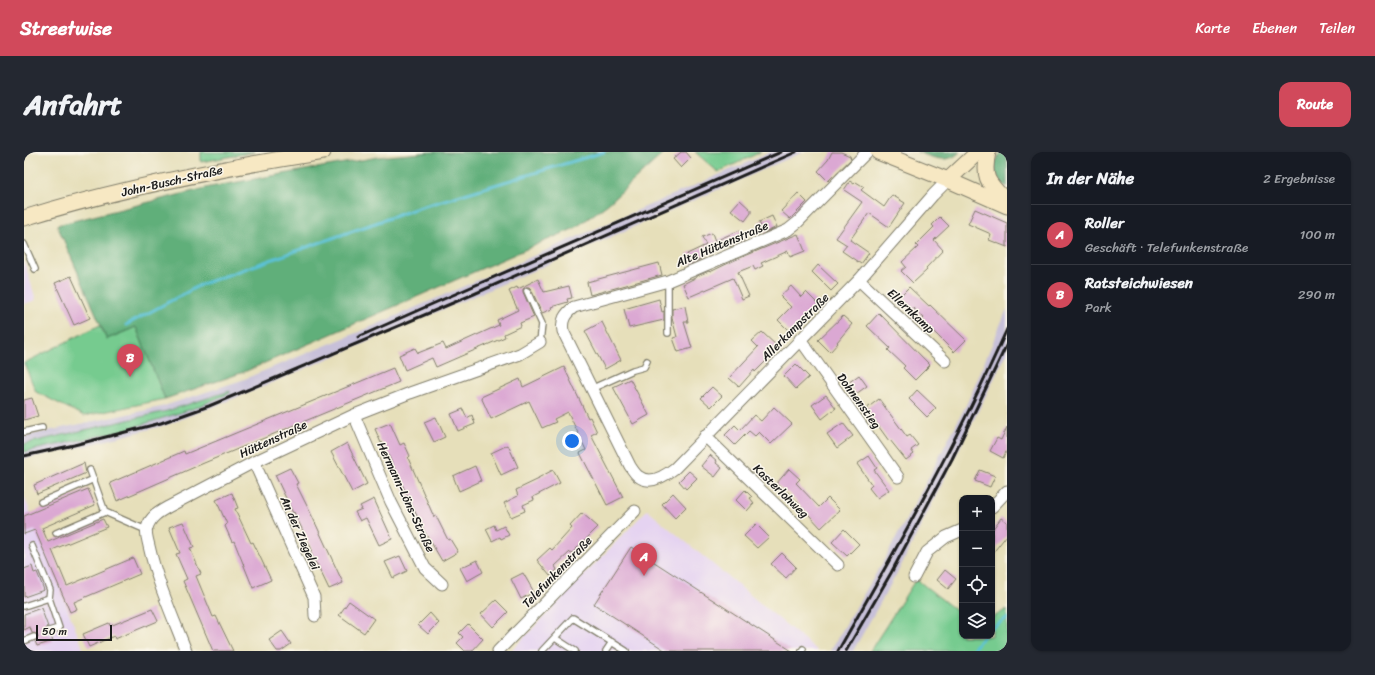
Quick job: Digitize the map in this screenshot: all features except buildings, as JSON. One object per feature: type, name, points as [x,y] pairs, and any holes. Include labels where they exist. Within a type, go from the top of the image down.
[{"type":"main road","name":"John-Busch-Straße","points":[[24,218],[69,204],[210,172],[323,152]]},
{"type":"main road","points":[[878,152],[948,180],[1007,206]]},
{"type":"main road","points":[[948,180],[978,152]]},
{"type":"main road","points":[[988,152],[986,176],[989,182],[1007,202]]},
{"type":"street","name":"Alte Hüttenstraße","points":[[591,389],[563,331],[563,319],[567,313],[574,307],[668,281],[788,230],[798,222],[867,152]]},
{"type":"street","name":"Allerkampstraße","points":[[591,389],[630,466],[639,477],[651,480],[662,478],[675,468],[859,280],[933,195],[948,180]]},
{"type":"street","name":"Ellernkamp","points":[[859,280],[946,361]]},
{"type":"street","name":"Dohnenstieg","points":[[800,339],[898,477]]},
{"type":"street","name":"Hüttenstraße","points":[[146,530],[150,521],[162,510],[254,462],[354,415],[520,354],[540,342]]},
{"type":"street","name":"Hermann-Löns-Straße","points":[[354,415],[391,502],[425,568],[442,584]]},
{"type":"street","name":"Kasterlohweg","points":[[705,436],[838,565]]},
{"type":"street","name":"An der Ziegelei","points":[[254,462],[314,597],[315,616]]},
{"type":"street","points":[[995,504],[1007,491]]},
{"type":"street","name":"Telefunkenstraße","points":[[498,651],[635,510]]},
{"type":"street","points":[[146,530],[156,572],[186,651]]},
{"type":"street","points":[[914,577],[927,552],[946,538],[960,531]]},
{"type":"lane","points":[[24,244],[35,269]]},
{"type":"lane","points":[[668,281],[668,333]]},
{"type":"lane","points":[[527,290],[542,324],[540,342]]},
{"type":"lane","points":[[591,389],[633,370],[644,367],[647,361]]},
{"type":"lane","points":[[24,432],[42,428]]},
{"type":"lane","points":[[90,470],[105,512]]},
{"type":"lane","points":[[42,502],[94,479]]},
{"type":"lane","points":[[56,533],[105,512],[146,530]]},
{"type":"lane","points":[[32,546],[50,590],[49,598],[59,628],[49,631]]},
{"type":"lane","points":[[24,606],[49,598]]},
{"type":"lane","points":[[542,651],[573,618],[626,651]]},
{"type":"lane","points":[[24,641],[34,637]]},
{"type":"lane","points":[[554,638],[575,651]]},
{"type":"lane","points":[[606,651],[612,642]]},
{"type":"shaded area","points":[[771,152],[803,152],[570,255],[248,393],[166,425],[84,446],[24,459],[24,452],[121,431],[192,409],[230,393],[229,391],[167,411],[24,444],[24,436],[161,407],[242,380],[373,326]]},
{"type":"shaded area","points":[[24,261],[36,300],[24,304]]},
{"type":"shaded area","points":[[1007,309],[1007,353],[901,566],[853,651],[830,651],[887,555],[931,473],[967,403]]},
{"type":"shaded area","points":[[24,496],[84,651],[24,651]]},
{"type":"shaded area","points":[[647,510],[818,651],[511,651]]},
{"type":"green space","points":[[201,152],[254,152],[201,162]]},
{"type":"green space","points":[[432,152],[665,152],[608,204],[575,228],[244,372],[165,399],[136,327],[107,339],[57,225],[210,187],[378,157]]},
{"type":"green space","points":[[695,152],[761,152],[718,172]]},
{"type":"green space","points":[[917,152],[960,152],[950,158],[939,159]]},
{"type":"green space","points":[[1001,152],[1007,152],[1007,187],[999,180],[995,171],[996,162]]},
{"type":"green space","points":[[100,325],[107,339],[136,327],[165,399],[84,416],[36,392],[24,363]]},
{"type":"green space","points":[[230,391],[230,393],[192,409],[121,431],[24,452],[24,444],[167,411]]},
{"type":"green space","points":[[916,579],[959,613],[959,639],[995,639],[995,616],[1007,609],[1007,651],[870,651]]},
{"type":"waterway","points":[[126,325],[202,284],[418,208],[604,152]]},
{"type":"waterway","points":[[995,626],[1007,618]]},
{"type":"waterway","points":[[971,651],[981,639]]},
{"type":"railway","points":[[358,337],[781,152]]},
{"type":"railway","points":[[24,456],[161,423],[209,406],[474,294],[796,152]]},
{"type":"railway","points":[[838,651],[948,452],[1007,329]]},
{"type":"railway","points":[[846,651],[891,573],[952,459],[1007,344]]},
{"type":"place","name":"Ratsteichwiesen","points":[[130,377]]},
{"type":"place","name":"Roller","points":[[644,576]]}]
